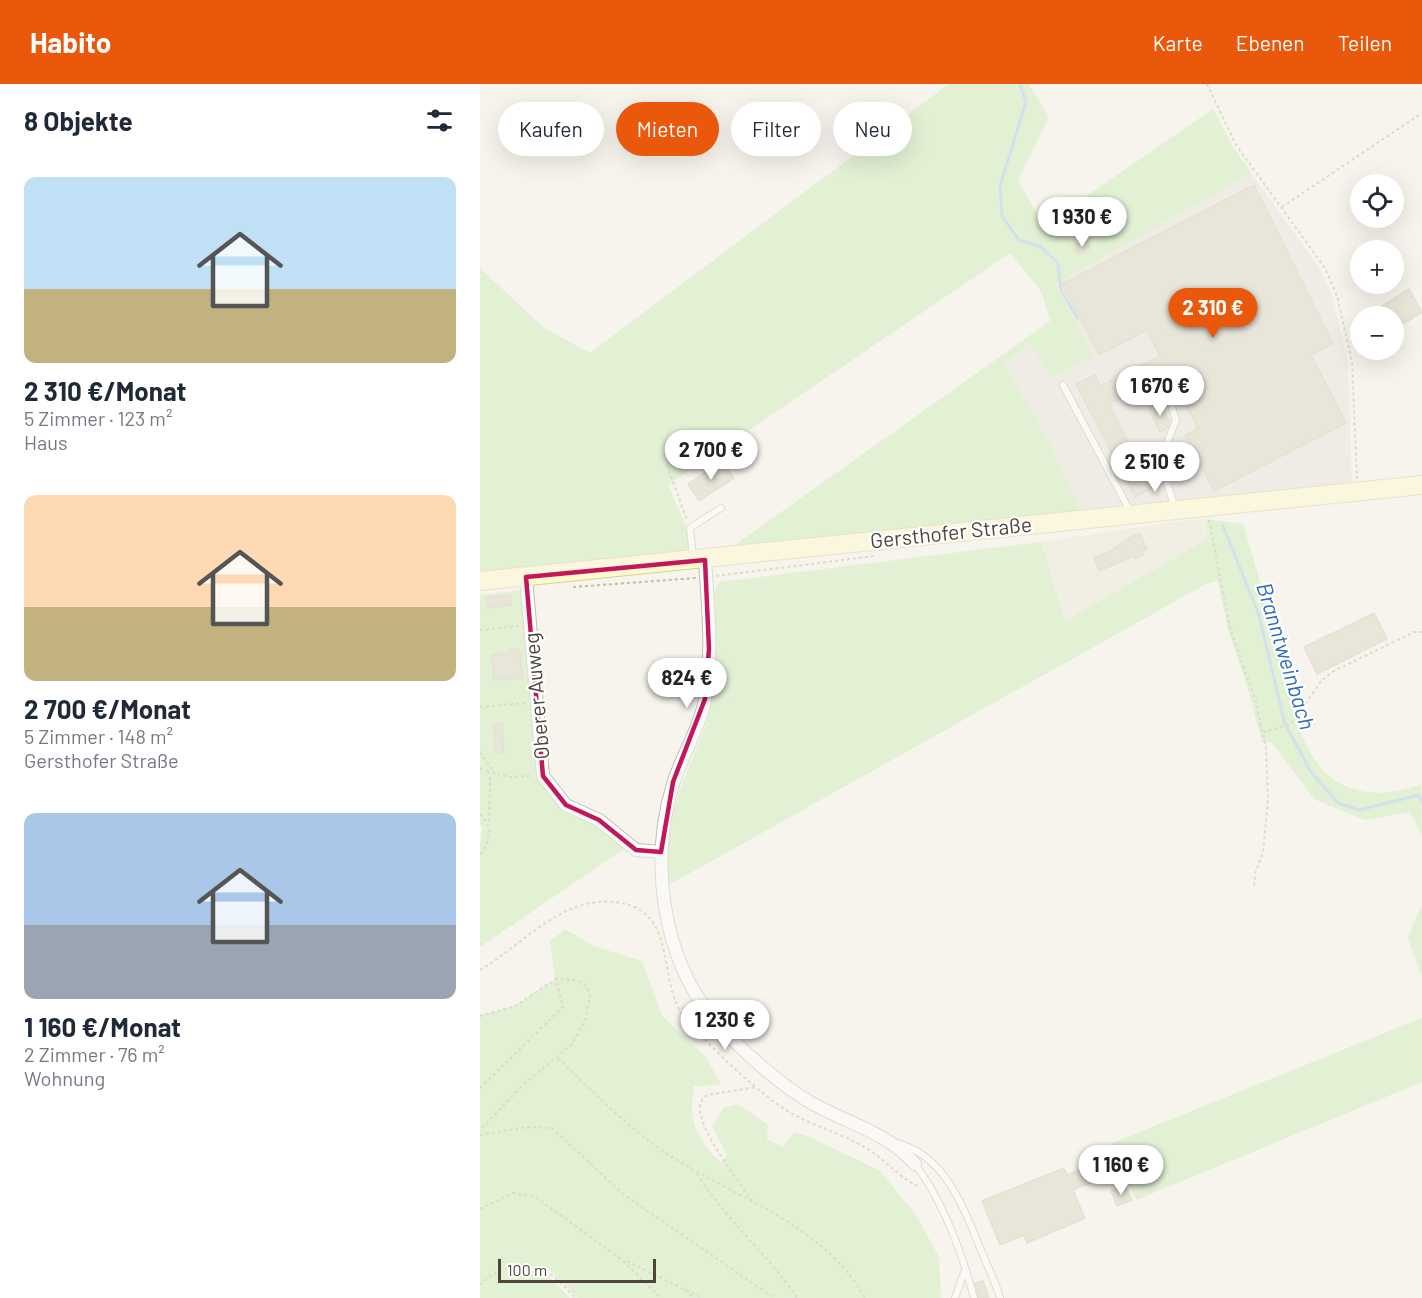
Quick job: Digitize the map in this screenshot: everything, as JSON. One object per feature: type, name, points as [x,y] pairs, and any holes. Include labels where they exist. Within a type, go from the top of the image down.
[{"type":"main road","name":"Gersthofer Straße","points":[[480,581],[699,560],[1176,508],[1422,485]]},
{"type":"street","points":[[699,560],[709,648],[705,699],[699,724],[673,782],[661,852],[662,883],[672,935],[688,978],[712,1016],[758,1063],[817,1106],[892,1142],[916,1165]]},
{"type":"street","name":"Oberer Auweg","points":[[526,577],[543,776],[566,805],[606,825],[636,850],[661,852]]},
{"type":"lane","points":[[1063,385],[1132,513]]},
{"type":"lane","points":[[1170,401],[1176,420],[1160,461],[1176,508]]},
{"type":"lane","points":[[699,560],[690,528],[721,508]]},
{"type":"lane","points":[[892,1142],[916,1150],[942,1173],[963,1206],[1000,1298]]},
{"type":"lane","points":[[916,1165],[934,1191],[974,1298]]},
{"type":"lane","points":[[955,1297],[965,1270]]},
{"type":"path","points":[[1207,84],[1236,145],[1324,268],[1337,296],[1352,362],[1358,490]]},
{"type":"path","points":[[1282,207],[1422,113]]},
{"type":"path","points":[[668,465],[690,528]]},
{"type":"path","points":[[1208,505],[1211,535],[1230,628],[1256,702],[1268,767],[1268,800],[1263,852],[1255,874],[1254,889]]},
{"type":"path","points":[[480,630],[531,625]]},
{"type":"path","points":[[1263,732],[1291,724],[1322,680],[1334,671],[1414,632],[1422,632]]},
{"type":"path","points":[[480,707],[537,701]]},
{"type":"path","points":[[480,752],[495,774]]},
{"type":"path","points":[[480,769],[510,777],[543,776]]},
{"type":"path","points":[[480,856],[490,832],[488,771]]},
{"type":"path","points":[[480,814],[489,825]]},
{"type":"path","points":[[480,970],[532,930],[559,914],[591,904],[615,903],[643,912],[657,931],[674,995],[683,1017],[757,1087],[787,1110],[861,1145],[904,1179],[934,1191]]},
{"type":"path","points":[[480,1016],[515,1006],[556,979],[577,980],[586,986],[590,996],[585,1021],[572,1044],[524,1084],[480,1130]]},
{"type":"path","points":[[480,1088],[563,1007],[556,979]]},
{"type":"path","points":[[558,1058],[630,1125],[696,1172],[803,1231],[829,1252],[851,1276],[866,1298]]},
{"type":"path","points":[[752,1201],[711,1136],[700,1109],[701,1100],[707,1095],[757,1087]]},
{"type":"path","points":[[480,1136],[526,1127],[552,1128],[623,1194],[774,1298]]},
{"type":"path","points":[[696,1172],[713,1197],[786,1281],[797,1298]]},
{"type":"path","points":[[480,1209],[500,1197],[525,1192],[621,1259],[661,1298]]},
{"type":"path","points":[[621,1259],[702,1298]]},
{"type":"path","points":[[480,1285],[496,1273],[527,1265],[548,1272],[575,1298]]},
{"type":"path","points":[[683,1288],[694,1298]]},
{"type":"highlighted area","points":[[705,560],[709,649],[705,699],[673,782],[661,852],[636,850],[599,820],[566,805],[543,776],[526,577]]},
{"type":"shaded area","points":[[1251,173],[1321,270],[1332,296],[1348,362],[1352,485],[1081,512],[1048,439],[1004,364],[1032,344],[1094,356],[1056,284]]},
{"type":"shaded area","points":[[1206,519],[1209,539],[1065,621],[1041,542]]},
{"type":"green space","points":[[949,84],[1029,84],[1049,117],[1018,180],[1043,226],[1213,109],[1233,147],[1251,173],[1056,284],[1094,356],[1051,377],[1031,344],[1004,364],[1048,439],[1081,512],[725,552],[1050,321],[1041,291],[1010,253],[668,485],[687,529],[689,553],[480,573],[480,268],[544,328],[590,353],[853,156],[912,156],[912,112]]},
{"type":"green space","points":[[1206,519],[1243,524],[1281,656],[1299,729],[1320,767],[1342,784],[1368,792],[1395,791],[1421,784],[1422,836],[1410,812],[1365,820],[1314,799],[1271,742],[1262,742],[1247,686],[1228,630],[1218,581],[1206,584],[667,886],[667,833],[680,789],[706,725],[711,703],[716,649],[713,594],[720,582],[1041,542],[1065,621],[1208,539]]},
{"type":"green space","points":[[525,590],[544,783],[599,823],[625,848],[480,947],[480,844],[483,827],[480,824],[480,595]]},
{"type":"green space","points":[[1422,904],[1422,977],[1408,938]]},
{"type":"green space","points":[[565,929],[593,946],[642,961],[662,1016],[706,1057],[721,1085],[694,1086],[693,1119],[699,1136],[721,1163],[727,1155],[712,1126],[723,1108],[738,1104],[768,1125],[767,1139],[783,1147],[794,1132],[810,1137],[880,1171],[916,1215],[939,1257],[941,1298],[577,1298],[548,1268],[542,1275],[545,1273],[570,1298],[480,1298],[480,1015],[515,1006],[555,979],[550,941]]},
{"type":"green space","points":[[1422,1018],[1422,1082],[1136,1200],[1112,1143]]},
{"type":"building","points":[[1254,185],[1333,344],[1311,355],[1346,423],[1214,491],[1185,435],[1198,428],[1169,373],[1109,404],[1152,488],[1135,497],[1076,384],[1095,375],[1100,386],[1160,356],[1147,330],[1099,355],[1062,284]]},
{"type":"building","points":[[1086,240],[1090,247],[1079,255],[1074,249]]},
{"type":"building","points":[[1409,289],[1422,312],[1404,324],[1404,306],[1382,306]]},
{"type":"building","points":[[1160,402],[1170,422],[1167,428],[1160,432],[1148,408]]},
{"type":"building","points":[[722,461],[734,478],[699,501],[688,484]]},
{"type":"building","points":[[1136,534],[1140,534],[1147,549],[1142,552],[1143,555],[1135,559],[1134,556],[1099,571],[1094,557],[1107,553]]},
{"type":"building","points":[[510,595],[511,605],[488,608],[486,598]]},
{"type":"building","points":[[1374,613],[1387,639],[1317,674],[1304,647]]},
{"type":"building","points":[[519,649],[523,678],[494,680],[492,655]]},
{"type":"building","points":[[502,724],[504,753],[495,753],[494,725]]},
{"type":"building","points":[[1094,1164],[1100,1179],[1073,1190],[1085,1218],[1027,1243],[1024,1235],[1000,1245],[982,1201],[1064,1168],[1067,1175]]},
{"type":"building","points":[[1125,1185],[1132,1200],[1117,1206],[1111,1191]]},
{"type":"building","points":[[983,1281],[989,1298],[979,1298],[975,1283]]},
{"type":"waterway","name":"Branntweinbach","points":[[1020,84],[1026,102],[1000,186],[1002,216],[1019,240],[1041,247],[1058,263],[1061,290],[1077,318]]},
{"type":"waterway","name":"Branntweinbach","points":[[1223,526],[1259,615],[1285,724],[1311,772],[1338,803],[1359,810],[1419,795],[1422,803]]}]
